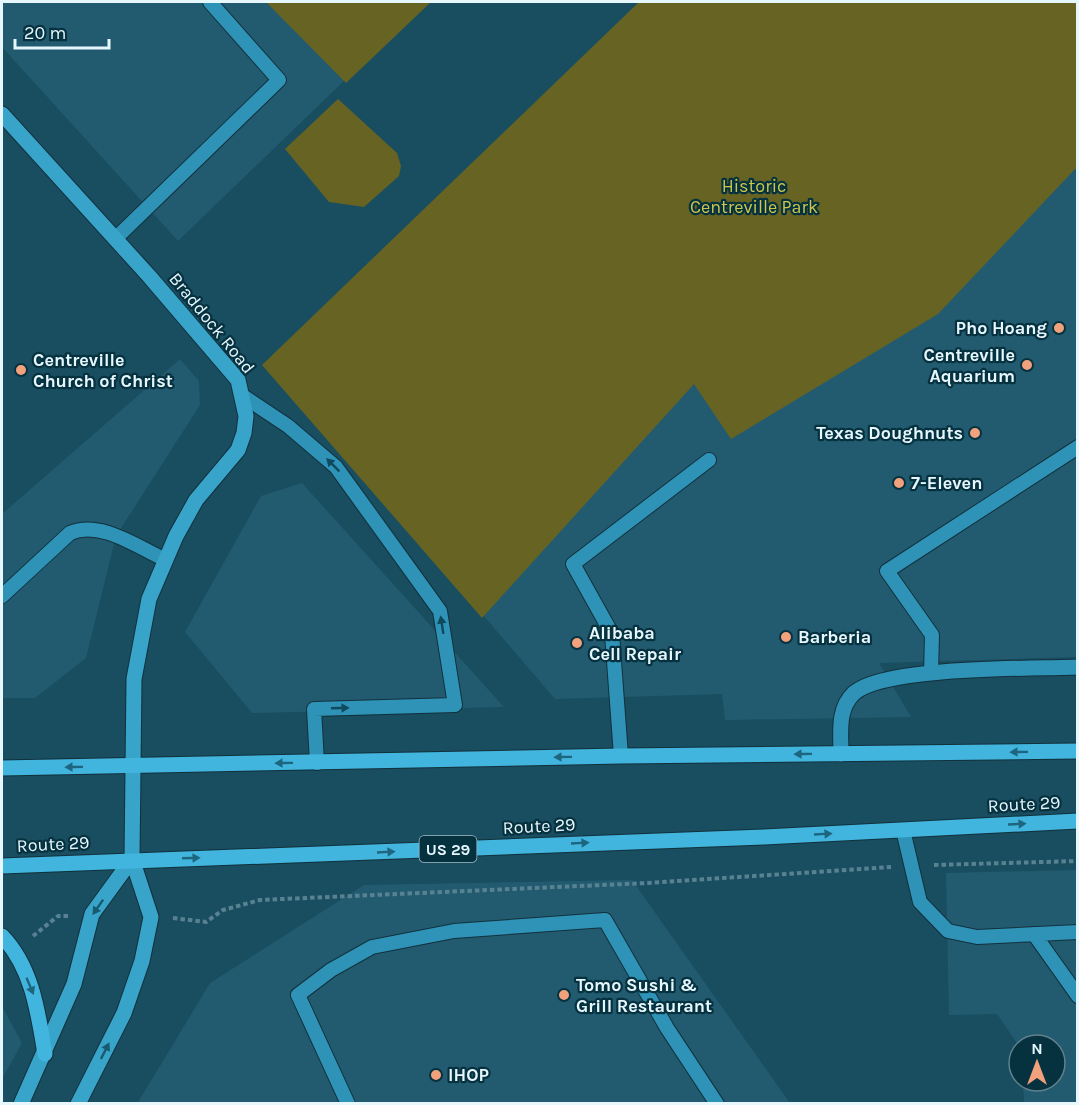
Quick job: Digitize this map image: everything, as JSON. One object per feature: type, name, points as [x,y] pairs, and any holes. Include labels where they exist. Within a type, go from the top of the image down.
[{"type":"main road","points":[[2,768],[621,756],[1077,751]]},
{"type":"main road","name":"Route 29","points":[[2,866],[132,859],[367,853],[1077,821]]},
{"type":"main road","points":[[2,936],[15,950],[36,999],[45,1054]]},
{"type":"street","name":"Braddock Road","points":[[2,114],[238,380],[243,396],[246,416],[244,433],[238,450],[196,500],[149,598],[134,679],[132,859],[151,917]]},
{"type":"street","points":[[841,754],[841,711],[855,693],[881,680],[931,673],[1077,667]]},
{"type":"street","points":[[21,1104],[74,984],[92,914],[132,859]]},
{"type":"street","points":[[78,1104],[124,1013],[142,961],[151,917]]},
{"type":"lane","points":[[115,239],[279,80],[210,2]]},
{"type":"lane","points":[[243,396],[288,426],[336,467],[440,611],[455,705],[314,709],[317,763]]},
{"type":"lane","points":[[931,673],[932,635],[887,571],[1077,447]]},
{"type":"lane","points":[[621,756],[612,634],[573,564],[709,460]]},
{"type":"lane","points":[[2,596],[70,533],[81,528],[96,528],[166,560]]},
{"type":"lane","points":[[903,830],[920,902],[948,931],[977,937],[1077,932]]},
{"type":"lane","points":[[348,1104],[298,995],[331,970],[372,947],[403,940],[454,931],[605,920],[667,1028],[717,1104]]},
{"type":"lane","points":[[1034,934],[1077,996]]},
{"type":"path","points":[[151,917],[206,922],[223,910],[260,900],[648,883],[911,867],[1077,861]]},
{"type":"path","points":[[15,950],[58,916],[92,914]]},
{"type":"shaded area","points":[[2,2],[281,2],[345,80],[178,241],[2,47]]},
{"type":"shaded area","points":[[1077,162],[1077,657],[879,663],[911,717],[725,720],[722,694],[555,699],[482,614],[693,379]]},
{"type":"shaded area","points":[[180,359],[199,381],[200,405],[116,536],[86,658],[35,698],[2,698],[2,514]]},
{"type":"shaded area","points":[[302,483],[504,707],[252,713],[185,632],[261,496]]},
{"type":"shaded area","points":[[1077,870],[1077,1103],[1024,1103],[1024,1093],[1067,1093],[1067,1033],[1010,1033],[997,1014],[949,1015],[946,873]]},
{"type":"shaded area","points":[[632,880],[790,1103],[137,1104],[210,983],[364,885]]},
{"type":"shaded area","points":[[2,1006],[22,1043],[2,1079]]},
{"type":"green space","points":[[266,2],[431,2],[346,83]]},
{"type":"green space","name":"Historic Centreville Park","points":[[639,2],[1077,2],[1077,167],[938,314],[731,439],[694,384],[482,618],[262,365]]},
{"type":"green space","points":[[338,99],[397,153],[401,166],[399,176],[364,207],[329,202],[285,149]]},
{"type":"place","name":"Pho Hoang","points":[[1059,328]]},
{"type":"place","name":"Centreville Aquarium","points":[[1027,365]]},
{"type":"place","name":"Centreville Church of Christ","points":[[21,370]]},
{"type":"place","name":"Texas Doughnuts","points":[[975,433]]},
{"type":"place","name":"7-Eleven","points":[[899,483]]},
{"type":"place","name":"Barberia","points":[[786,637]]},
{"type":"place","name":"Alibaba Cell Repair","points":[[577,643]]},
{"type":"place","name":"Tomo Sushi & Grill Restaurant","points":[[564,995]]},
{"type":"place","name":"IHOP","points":[[436,1075]]}]
